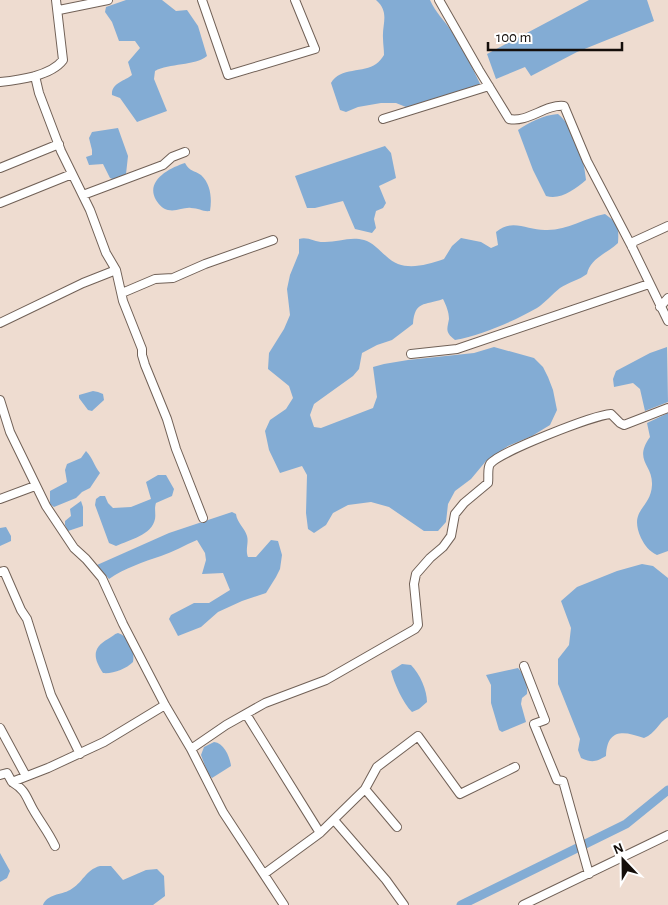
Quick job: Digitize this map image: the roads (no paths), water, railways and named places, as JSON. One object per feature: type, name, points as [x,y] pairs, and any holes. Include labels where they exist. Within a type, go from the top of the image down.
[{"type":"street","points":[[0,82],[36,76],[59,66],[63,60],[59,10],[56,0]]},
{"type":"street","points":[[59,10],[108,0]]},
{"type":"street","points":[[202,0],[228,75],[315,49],[295,0]]},
{"type":"street","points":[[439,0],[509,119],[516,120],[554,105],[564,106],[587,161],[668,321]]},
{"type":"street","points":[[36,76],[39,94],[59,144],[83,195],[106,253],[116,270],[123,301],[142,349],[148,375],[167,419],[176,449],[203,518]]},
{"type":"street","points":[[383,119],[489,86]]},
{"type":"street","points":[[0,168],[59,144]]},
{"type":"street","points":[[83,195],[163,165],[172,157],[185,152]]},
{"type":"street","points":[[0,203],[72,174]]},
{"type":"street","points":[[632,247],[633,242],[668,226]]},
{"type":"street","points":[[122,293],[155,279],[173,278],[205,264],[273,240]]},
{"type":"street","points":[[0,323],[83,283],[116,270]]},
{"type":"street","points":[[411,354],[457,349],[649,284]]},
{"type":"street","points":[[660,307],[668,298]]},
{"type":"street","points":[[0,400],[10,432],[46,506],[74,548],[102,578],[165,705],[191,749],[223,812],[284,905]]},
{"type":"street","points":[[191,749],[246,714],[286,694],[326,680],[415,629],[418,625],[414,584],[416,574],[451,536],[455,514],[464,503],[488,483],[489,468],[494,460],[541,438],[597,417],[611,414],[624,425],[668,408]]},
{"type":"street","points":[[0,499],[35,486]]},
{"type":"street","points":[[0,572],[4,570],[21,610],[27,619],[51,695],[80,754]]},
{"type":"street","points":[[524,666],[545,720],[534,724],[557,780],[563,781],[589,874]]},
{"type":"street","points":[[12,782],[104,742],[165,705]]},
{"type":"street","points":[[246,714],[320,833]]},
{"type":"street","points":[[0,728],[26,776]]},
{"type":"street","points":[[264,874],[320,833],[365,789],[377,767],[418,736],[460,794],[515,767]]},
{"type":"street","points":[[0,775],[7,772],[12,782],[20,786],[34,812],[48,831],[55,846]]},
{"type":"street","points":[[365,789],[397,828]]},
{"type":"street","points":[[334,820],[386,880],[404,905]]},
{"type":"street","points":[[524,905],[668,835]]},
{"type":"water","points":[[126,0],[162,0],[176,11],[187,10],[198,26],[207,56],[196,61],[155,71],[154,79],[167,111],[137,122],[120,98],[112,95],[116,85],[132,75],[128,62],[140,48],[135,41],[119,41],[112,22],[105,12],[106,7]]},
{"type":"water","points":[[376,0],[430,0],[460,45],[482,88],[420,106],[406,107],[396,103],[381,103],[358,107],[346,112],[340,110],[331,83],[335,78],[346,72],[371,67],[384,55],[384,14],[383,9]]},
{"type":"water","points":[[589,0],[647,0],[654,21],[577,52],[531,76],[525,67],[496,79],[487,54]]},
{"type":"water","points":[[558,114],[569,127],[578,144],[586,180],[567,193],[552,197],[546,196],[533,170],[518,130],[537,119]]},
{"type":"water","points":[[118,128],[128,156],[126,174],[115,180],[110,178],[103,164],[89,165],[86,157],[92,155],[89,138],[92,132]]},
{"type":"water","points":[[385,146],[391,153],[396,178],[379,186],[386,203],[383,208],[376,211],[374,219],[376,228],[372,233],[355,229],[343,201],[315,208],[307,208],[295,176]]},
{"type":"water","points":[[185,163],[190,169],[201,175],[207,183],[211,197],[210,211],[188,208],[168,210],[164,209],[156,200],[153,193],[156,181],[172,168]]},
{"type":"water","points":[[605,214],[617,226],[618,243],[595,260],[587,274],[560,288],[540,306],[517,318],[486,331],[455,340],[448,331],[449,316],[443,299],[418,307],[413,324],[392,340],[362,353],[359,369],[353,376],[314,404],[310,415],[314,427],[321,428],[373,408],[377,397],[373,367],[408,360],[474,353],[494,347],[534,358],[543,367],[553,390],[557,410],[550,425],[532,436],[508,446],[486,461],[471,479],[455,491],[448,504],[446,522],[438,531],[424,531],[389,507],[371,502],[348,505],[333,513],[326,525],[314,533],[308,529],[306,513],[307,475],[302,466],[280,473],[269,450],[265,431],[270,420],[286,409],[293,398],[289,386],[268,369],[269,353],[284,329],[290,315],[287,289],[290,275],[299,253],[299,239],[306,238],[322,242],[364,240],[373,244],[392,261],[406,266],[413,266],[444,259],[452,246],[461,238],[481,242],[491,248],[498,245],[496,232],[508,226],[514,225],[538,230],[553,230]]},
{"type":"water","points":[[667,347],[668,402],[645,411],[640,389],[633,383],[614,387],[613,379],[616,371],[650,353]]},
{"type":"water","points":[[93,391],[103,394],[104,400],[92,411],[88,410],[79,398],[79,395]]},
{"type":"water","points":[[668,413],[668,551],[657,555],[649,550],[641,538],[637,521],[651,493],[652,485],[652,478],[643,457],[645,445],[650,437],[647,423]]},
{"type":"water","points":[[86,451],[100,473],[90,488],[76,498],[54,507],[50,504],[50,491],[67,482],[65,470],[67,464],[81,458]]},
{"type":"water","points":[[158,475],[166,475],[174,489],[172,496],[156,503],[153,525],[145,533],[116,546],[109,543],[95,505],[96,499],[100,496],[105,496],[113,508],[131,507],[151,499],[146,482]]},
{"type":"water","points":[[81,501],[83,507],[83,526],[68,531],[65,521],[71,516],[70,509]]},
{"type":"water","points":[[232,512],[236,514],[246,533],[248,557],[256,557],[271,540],[278,541],[282,555],[280,569],[266,593],[218,612],[201,627],[178,636],[169,619],[171,615],[194,603],[209,603],[230,590],[223,573],[202,574],[206,560],[205,553],[197,540],[128,568],[109,579],[97,565],[169,533]]},
{"type":"water","points":[[6,527],[11,536],[11,541],[0,546],[0,528]]},
{"type":"water","points":[[642,564],[653,566],[668,578],[668,717],[644,738],[623,733],[613,736],[607,747],[606,756],[596,761],[588,761],[581,758],[578,750],[580,739],[558,684],[558,659],[569,645],[571,628],[561,601],[577,587],[617,571]]},
{"type":"water","points":[[118,633],[129,641],[133,653],[133,662],[127,667],[111,673],[103,673],[97,663],[97,650],[103,642]]},
{"type":"water","points":[[402,664],[411,665],[420,677],[426,692],[427,702],[412,712],[399,693],[391,671]]},
{"type":"water","points":[[518,668],[524,676],[527,687],[527,694],[522,698],[521,704],[526,722],[502,732],[499,730],[491,703],[491,685],[486,675]]},
{"type":"water","points":[[214,742],[224,748],[231,766],[212,778],[208,774],[201,755],[204,747]]},
{"type":"water","points":[[0,853],[10,871],[7,878],[0,882]]},
{"type":"water","points":[[100,866],[111,866],[123,880],[146,870],[157,869],[164,876],[165,896],[153,905],[43,905],[51,897],[74,887],[91,870]]},
{"type":"waterway","points":[[461,905],[626,824],[668,790]]}]
